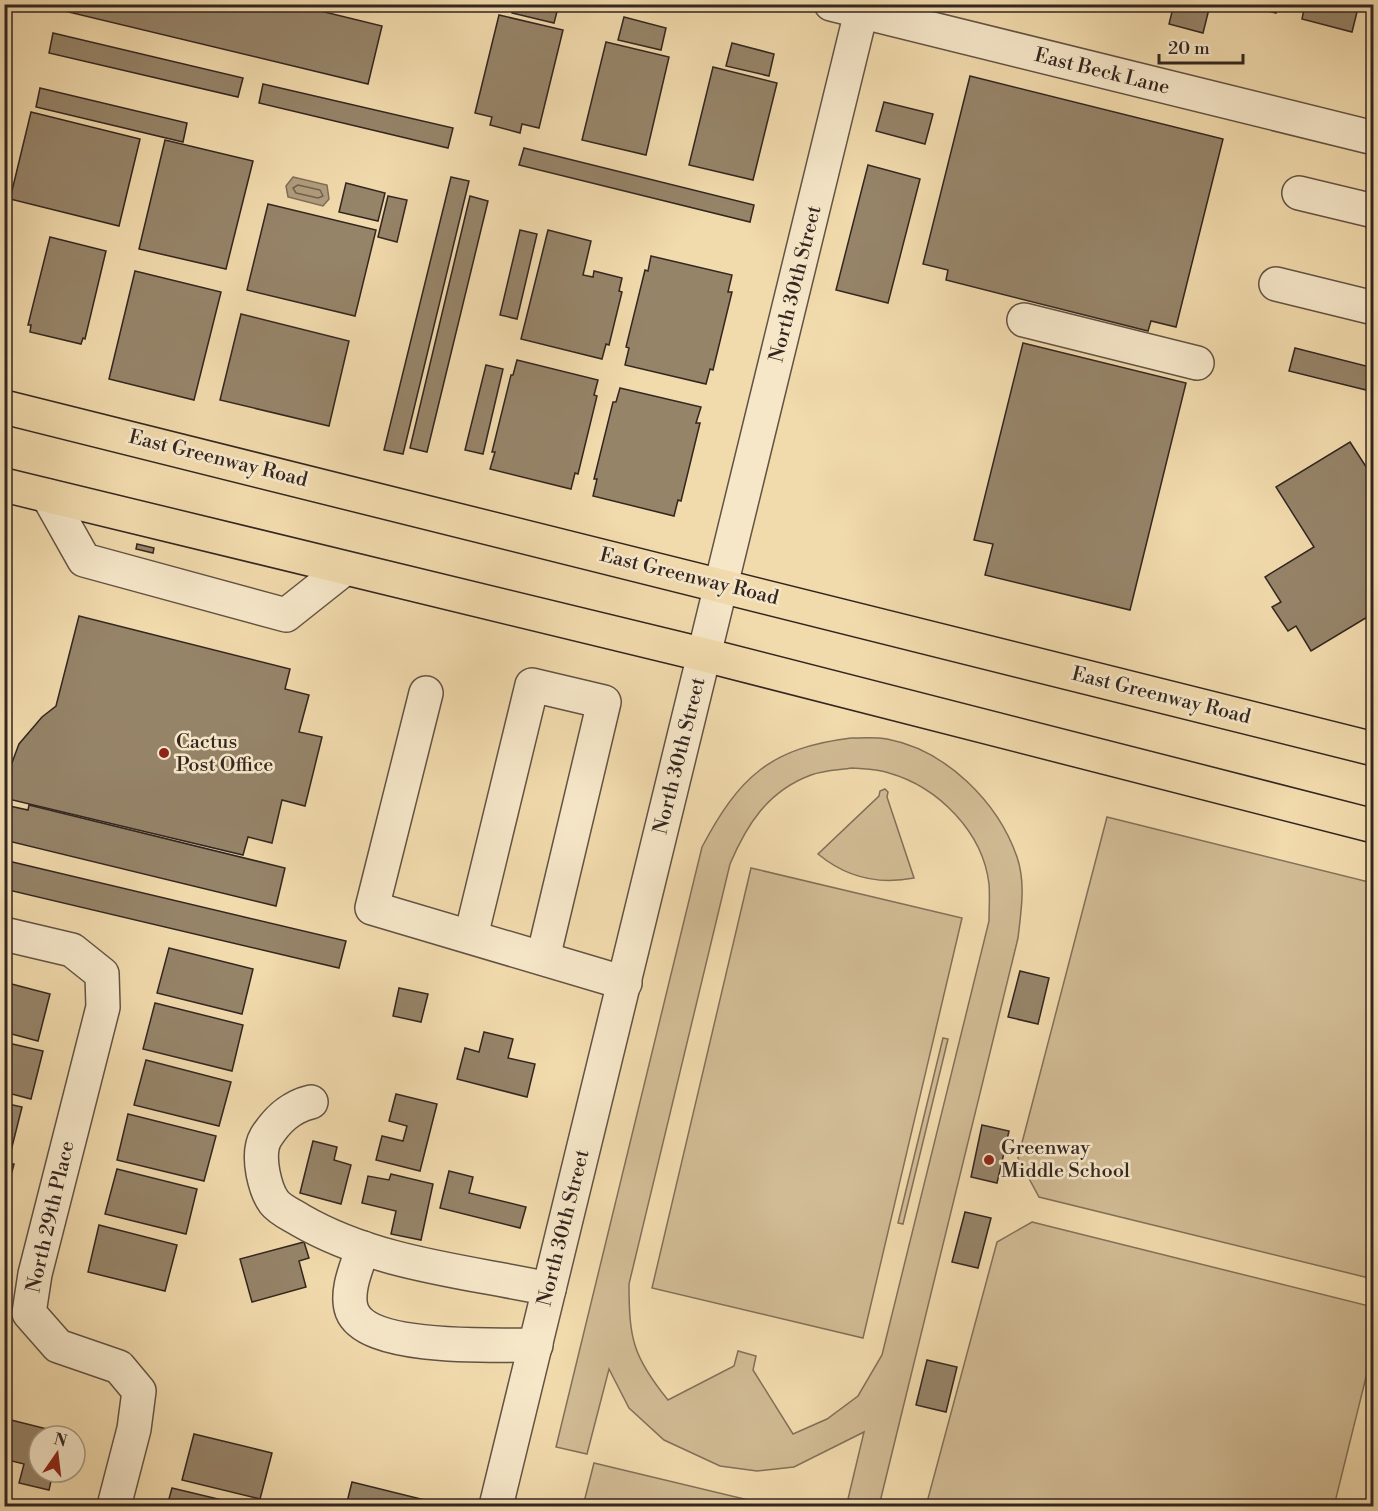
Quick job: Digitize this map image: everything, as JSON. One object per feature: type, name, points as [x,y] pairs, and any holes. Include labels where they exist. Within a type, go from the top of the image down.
[{"type":"main road","name":"East Greenway Road","points":[[4,407],[1374,749]]},
{"type":"main road","points":[[4,485],[705,655],[1374,826]]},
{"type":"street","name":"East Beck Lane","points":[[852,7],[1374,138]]},
{"type":"street","name":"North 30th Street","points":[[496,1506],[722,585],[852,7]]},
{"type":"street","points":[[1299,192],[1374,211]]},
{"type":"street","points":[[1275,284],[1374,308]]},
{"type":"street","points":[[1024,320],[1197,363]]},
{"type":"street","points":[[48,496],[84,560],[286,615],[344,569]]},
{"type":"street","points":[[471,936],[532,685],[604,702],[543,958]]},
{"type":"street","points":[[426,693],[372,908],[625,983]]},
{"type":"street","name":"North 29th Place","points":[[4,934],[72,950],[102,974],[103,1007],[35,1274],[29,1313],[58,1346],[119,1367],[139,1391],[134,1429],[114,1506]]},
{"type":"street","points":[[311,1102],[298,1105],[278,1120],[264,1140],[261,1162],[265,1185],[275,1203],[315,1229],[363,1248],[425,1265],[549,1289]]},
{"type":"street","points":[[363,1248],[351,1288],[351,1309],[357,1319],[402,1340],[430,1343],[536,1345]]},
{"type":"shaded area","points":[[851,738],[887,739],[930,754],[949,767],[983,798],[1008,837],[1017,857],[1021,877],[1022,898],[1018,938],[879,1506],[848,1499],[864,1432],[794,1467],[757,1471],[720,1466],[664,1440],[629,1408],[609,1369],[587,1454],[556,1447],[702,847],[730,802],[744,784],[760,770],[778,758],[799,749]],"holes":[[[852,768],[880,771],[907,780],[941,801],[955,814],[968,830],[985,865],[989,884],[989,921],[882,1355],[858,1396],[827,1419],[793,1434],[753,1370],[756,1356],[738,1351],[734,1366],[668,1400],[647,1371],[635,1346],[630,1319],[629,1284],[730,864],[752,822],[761,810],[783,790],[816,773]]]},
{"type":"shaded area","points":[[885,789],[888,792],[887,797],[914,878],[888,881],[863,878],[840,869],[818,854],[879,796],[880,791]]},
{"type":"shaded area","points":[[1107,817],[1373,883],[1373,1279],[1039,1197],[1018,1158]]},
{"type":"shaded area","points":[[751,868],[962,918],[863,1338],[652,1288]]},
{"type":"shaded area","points":[[943,1038],[948,1039],[903,1224],[898,1223]]},
{"type":"shaded area","points":[[1032,1222],[1373,1307],[1373,1349],[1334,1506],[926,1506],[997,1242]]},
{"type":"shaded area","points":[[594,1463],[773,1506],[583,1506]]},
{"type":"water","points":[[293,177],[327,185],[329,199],[323,206],[288,197],[286,186]]},
{"type":"building","points":[[57,4],[292,4],[382,26],[368,84],[56,9]]},
{"type":"building","points":[[514,4],[559,4],[554,23],[512,13]]},
{"type":"building","points":[[1174,4],[1190,4],[1209,9],[1203,33],[1169,24]]},
{"type":"building","points":[[1238,4],[1278,4],[1276,13]]},
{"type":"building","points":[[1305,4],[1359,4],[1352,32],[1302,19]]},
{"type":"building","points":[[499,15],[563,30],[539,128],[522,124],[520,133],[490,125],[492,117],[475,113]]},
{"type":"building","points":[[624,17],[666,28],[661,50],[618,40]]},
{"type":"building","points":[[53,33],[243,78],[238,97],[49,53]]},
{"type":"building","points":[[606,42],[669,57],[646,155],[582,140]]},
{"type":"building","points":[[732,43],[774,54],[769,76],[726,66]]},
{"type":"building","points":[[713,67],[777,83],[753,180],[689,165]]},
{"type":"building","points":[[970,76],[1223,139],[1176,327],[1151,321],[1148,331],[946,280],[948,270],[923,264]]},
{"type":"building","points":[[263,84],[453,128],[448,148],[259,103]]},
{"type":"building","points":[[40,88],[187,123],[183,142],[36,107]]},
{"type":"building","points":[[884,102],[933,114],[925,144],[876,131]]},
{"type":"building","points":[[31,112],[140,139],[119,226],[10,199]]},
{"type":"building","points":[[165,140],[253,161],[226,269],[139,249]]},
{"type":"building","points":[[524,148],[754,205],[750,222],[519,165]]},
{"type":"building","points":[[868,165],[920,179],[888,303],[836,290]]},
{"type":"building","points":[[451,177],[469,181],[403,454],[384,450]]},
{"type":"building","points":[[346,183],[385,193],[378,221],[339,212]]},
{"type":"building","points":[[388,196],[407,200],[397,242],[378,237]]},
{"type":"building","points":[[470,196],[488,201],[427,452],[410,448]]},
{"type":"building","points":[[268,204],[376,230],[355,316],[247,290]]},
{"type":"building","points":[[520,230],[537,234],[517,319],[500,315]]},
{"type":"building","points":[[548,230],[591,241],[583,275],[593,277],[594,271],[622,278],[619,291],[622,292],[609,345],[606,344],[602,359],[521,339]]},
{"type":"building","points":[[50,237],[106,251],[85,339],[83,338],[81,344],[30,332],[31,325],[28,325]]},
{"type":"building","points":[[651,256],[732,275],[728,292],[732,292],[713,370],[710,369],[706,384],[625,365],[629,348],[626,347],[645,270],[648,271]]},
{"type":"building","points":[[135,271],[221,292],[194,400],[109,379]]},
{"type":"building","points":[[241,314],[349,341],[329,426],[220,400]]},
{"type":"building","points":[[1023,343],[1186,383],[1130,610],[985,575],[993,544],[974,540]]},
{"type":"building","points":[[1295,348],[1374,368],[1374,392],[1289,371]]},
{"type":"building","points":[[517,360],[598,380],[594,395],[597,396],[578,474],[575,473],[571,489],[490,469],[511,375],[513,375]]},
{"type":"building","points":[[486,365],[503,369],[483,454],[465,450]]},
{"type":"building","points":[[620,388],[701,407],[696,423],[700,423],[681,501],[678,500],[674,516],[593,496],[597,479],[594,479],[613,402],[616,402]]},
{"type":"building","points":[[1350,442],[1374,479],[1374,613],[1311,651],[1296,626],[1288,631],[1272,607],[1281,602],[1265,577],[1314,547],[1276,487]]},
{"type":"building","points":[[137,544],[154,548],[153,553],[136,549]]},
{"type":"building","points":[[79,616],[290,669],[285,689],[309,695],[299,732],[322,737],[305,806],[282,800],[272,843],[248,837],[243,855],[4,798],[4,784],[19,744],[42,717],[56,706]]},
{"type":"building","points":[[5,805],[28,810],[29,805],[285,868],[276,906],[4,840]]},
{"type":"building","points":[[4,860],[346,941],[339,968],[4,889]]},
{"type":"building","points":[[169,948],[253,969],[242,1014],[157,993]]},
{"type":"building","points":[[1020,971],[1049,978],[1038,1024],[1008,1017]]},
{"type":"building","points":[[4,982],[50,994],[38,1041],[4,1032]]},
{"type":"building","points":[[399,988],[428,994],[421,1022],[393,1016]]},
{"type":"building","points":[[155,1003],[243,1025],[232,1071],[143,1049]]},
{"type":"building","points":[[484,1032],[513,1039],[508,1058],[535,1064],[527,1097],[457,1079],[465,1048],[479,1052]]},
{"type":"building","points":[[4,1042],[43,1051],[31,1099],[4,1092]]},
{"type":"building","points":[[146,1060],[231,1082],[219,1126],[134,1105]]},
{"type":"building","points":[[396,1094],[437,1104],[420,1171],[376,1160],[382,1136],[403,1141],[407,1126],[389,1121]]},
{"type":"building","points":[[4,1103],[22,1107],[11,1151],[4,1150]]},
{"type":"building","points":[[128,1114],[216,1136],[204,1181],[117,1160]]},
{"type":"building","points":[[982,1125],[1009,1131],[997,1183],[971,1177]]},
{"type":"building","points":[[313,1141],[337,1147],[334,1160],[351,1165],[341,1204],[300,1193]]},
{"type":"building","points":[[4,1162],[14,1164],[4,1202]]},
{"type":"building","points":[[117,1169],[197,1189],[186,1234],[105,1214]]},
{"type":"building","points":[[449,1171],[473,1177],[469,1193],[526,1207],[520,1228],[440,1208]]},
{"type":"building","points":[[391,1174],[433,1184],[421,1240],[391,1234],[396,1211],[362,1203],[368,1176],[389,1180]]},
{"type":"building","points":[[965,1212],[991,1218],[978,1268],[952,1262]]},
{"type":"building","points":[[99,1225],[177,1245],[165,1291],[88,1272]]},
{"type":"building","points":[[304,1242],[309,1258],[299,1261],[306,1287],[252,1302],[240,1259]]},
{"type":"building","points":[[927,1360],[957,1367],[946,1412],[916,1405]]},
{"type":"building","points":[[11,1420],[27,1424],[27,1484],[50,1484],[49,1490],[19,1483],[24,1464],[4,1459]]},
{"type":"building","points":[[194,1434],[272,1453],[260,1499],[182,1480]]},
{"type":"building","points":[[352,1482],[429,1501],[428,1506],[346,1506]]},
{"type":"building","points":[[172,1488],[247,1506],[167,1506]]},
{"type":"place","name":"Cactus Post Office","points":[[164,753]]},
{"type":"place","name":"Greenway Middle School","points":[[989,1160]]}]
